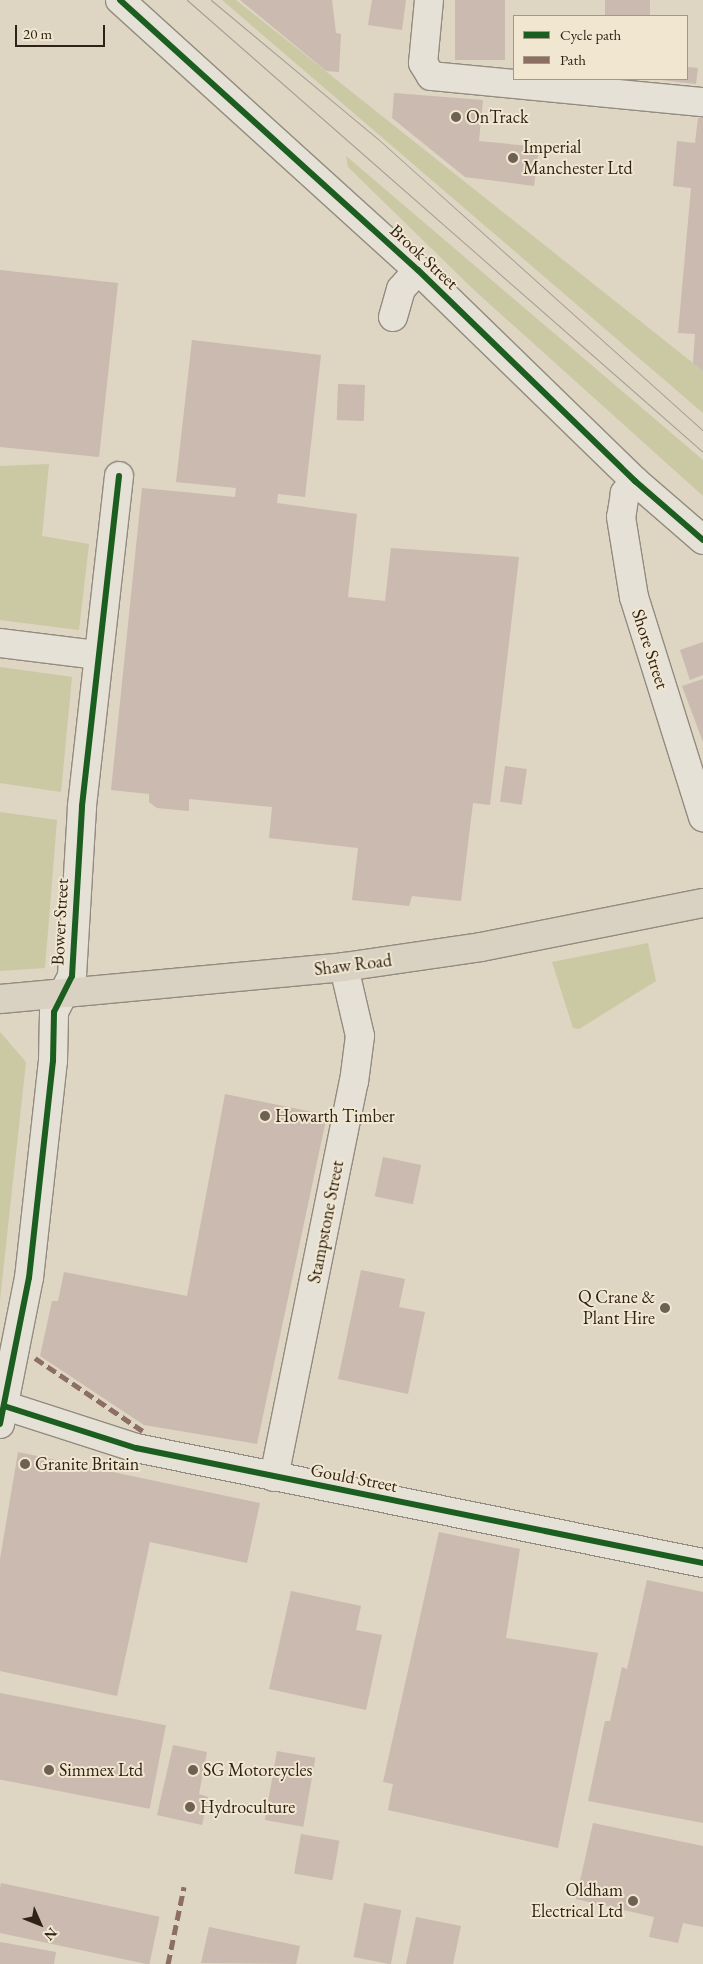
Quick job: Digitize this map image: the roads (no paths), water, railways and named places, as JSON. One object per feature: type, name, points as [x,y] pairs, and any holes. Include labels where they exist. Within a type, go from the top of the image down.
[{"type":"main road","name":"Shaw Road","points":[[0,999],[63,996],[344,967],[481,947],[703,902]]},
{"type":"street","name":"Brook Street","points":[[120,0],[418,270],[635,481],[703,540]]},
{"type":"street","points":[[429,0],[425,73],[703,102]]},
{"type":"street","points":[[394,316],[401,289],[418,270]]},
{"type":"street","name":"Bower Street","points":[[1,1411],[29,1278],[54,1012],[72,976],[98,655],[119,476]]},
{"type":"street","name":"Shore Street","points":[[635,481],[625,493],[622,517],[634,597],[703,817]]},
{"type":"street","points":[[0,643],[98,655]]},
{"type":"street","name":"Stampstone Street","points":[[274,1477],[354,1082],[360,1036],[344,967]]},
{"type":"street","name":"Gould Street","points":[[1,1411],[136,1448],[703,1563]]},
{"type":"tram line","points":[[187,0],[703,452]]},
{"type":"tram line","points":[[211,0],[378,139],[703,431]]},
{"type":"place","name":"OnTrack","points":[[456,117]]},
{"type":"place","name":"Imperial Manchester Ltd","points":[[513,158]]},
{"type":"place","name":"Howarth Timber","points":[[265,1116]]},
{"type":"place","name":"Q Crane & Plant Hire","points":[[665,1308]]},
{"type":"place","name":"Granite Britain","points":[[25,1464]]},
{"type":"place","name":"Simmex Ltd","points":[[49,1770]]},
{"type":"place","name":"SG Motorcycles","points":[[193,1770]]},
{"type":"place","name":"Hydroculture","points":[[190,1807]]},
{"type":"place","name":"Oldham Electrical Ltd","points":[[633,1901]]}]
